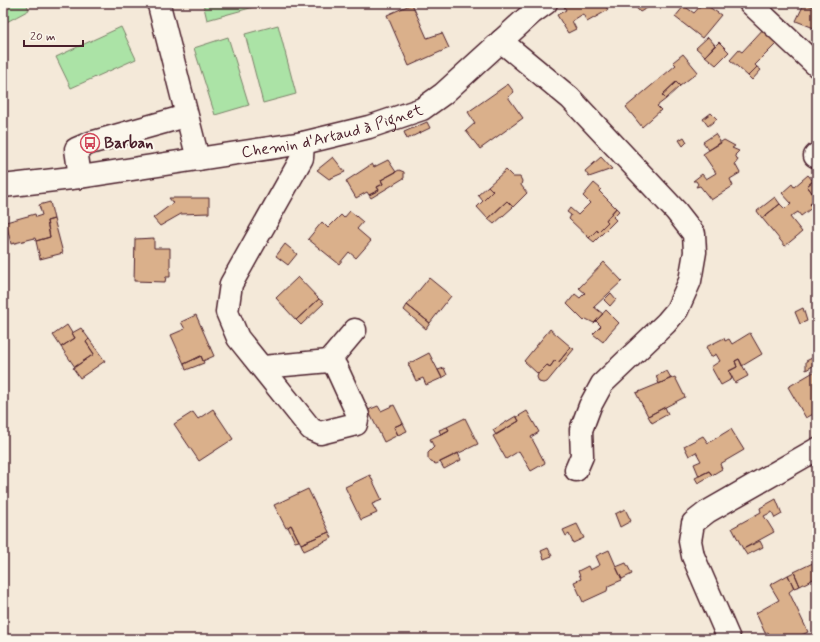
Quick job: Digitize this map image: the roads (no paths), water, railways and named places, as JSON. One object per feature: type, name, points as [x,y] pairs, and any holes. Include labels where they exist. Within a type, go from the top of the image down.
[{"type":"street","name":"Chemin d'Artaud à Pignet","points":[[3,186],[80,177],[303,143],[369,127],[422,109],[443,94],[501,41],[546,3]]},
{"type":"street","points":[[750,3],[817,66]]},
{"type":"street","points":[[159,5],[198,159]]},
{"type":"street","points":[[501,41],[570,98],[676,211],[694,234],[695,252],[690,281],[677,310],[666,323],[602,384],[590,406],[581,430],[582,456],[576,470]]},
{"type":"street","points":[[80,177],[76,149],[90,143],[186,116]]},
{"type":"street","points":[[303,143],[302,158],[231,284],[227,312],[238,338],[263,367],[311,429],[320,433],[356,424],[358,415],[336,367],[329,361]]},
{"type":"street","points":[[263,367],[329,361],[355,330]]},
{"type":"street","points":[[729,639],[693,556],[690,541],[693,524],[707,512],[817,449]]},
{"type":"place","name":"Barban","points":[[90,143]]}]
